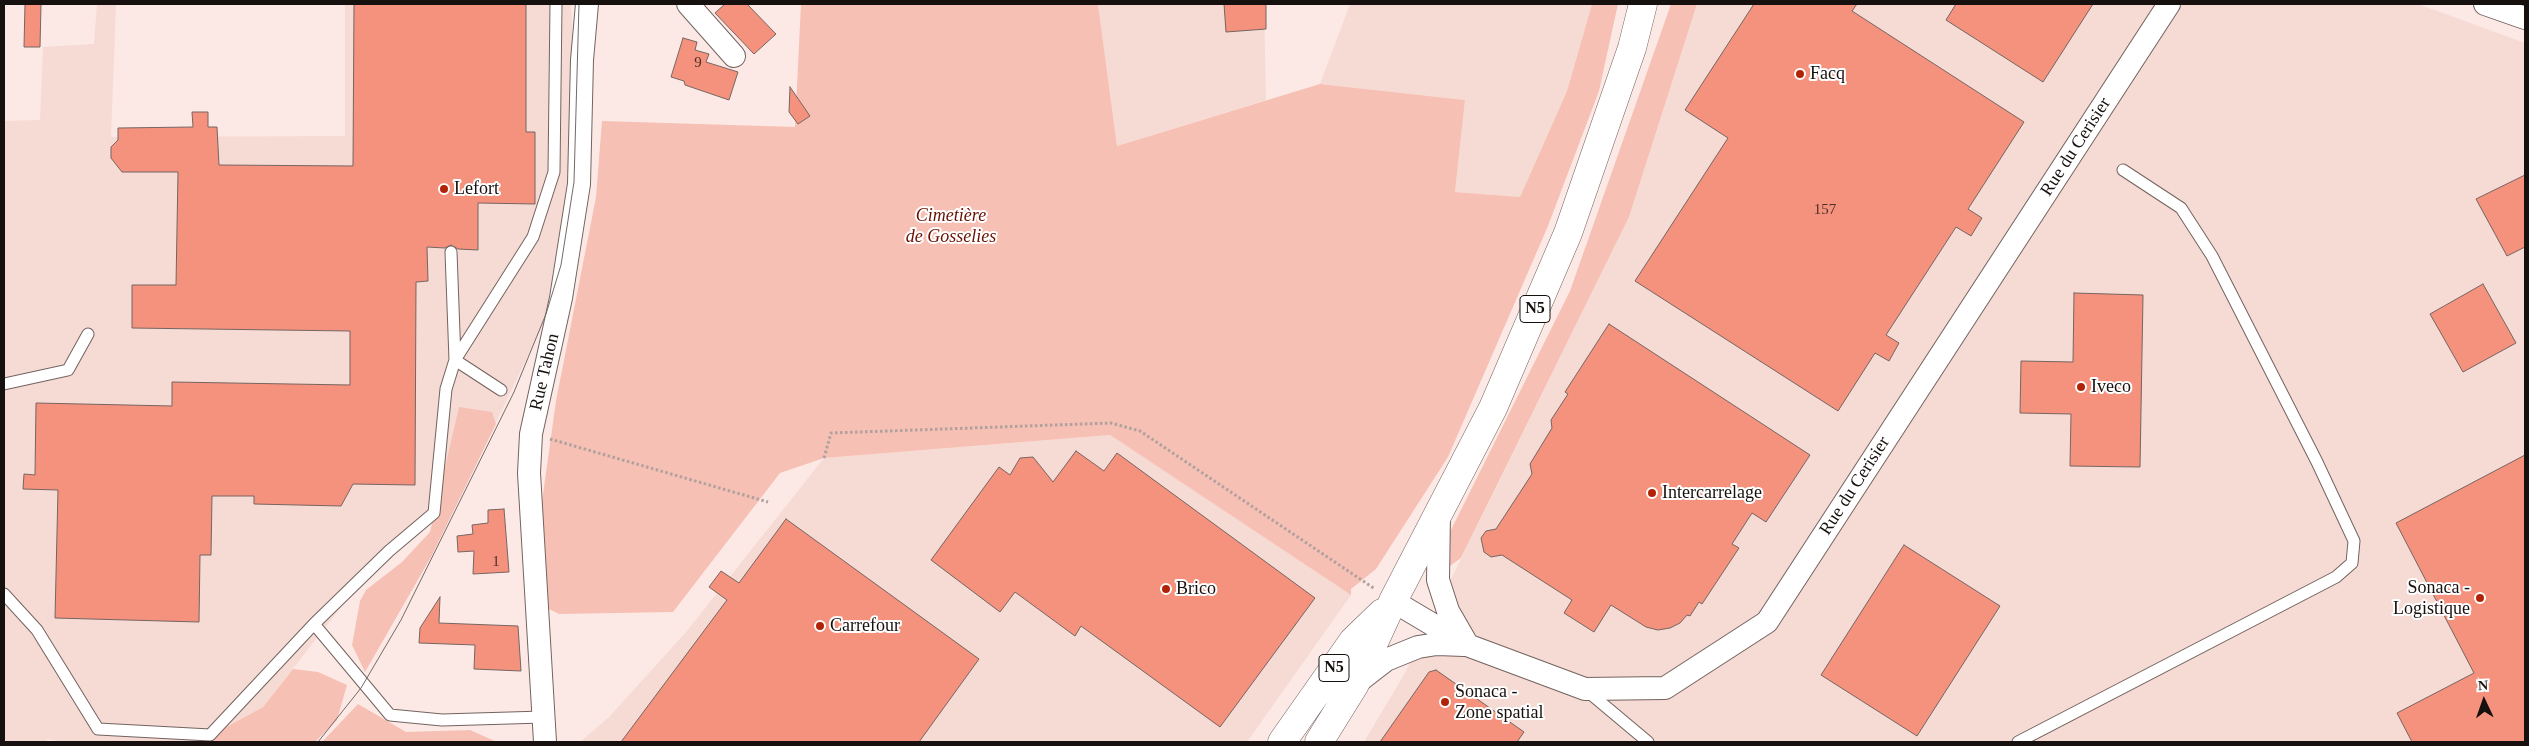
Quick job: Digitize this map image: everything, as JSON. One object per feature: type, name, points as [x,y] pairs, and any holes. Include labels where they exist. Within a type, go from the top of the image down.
[{"type":"main road","name":"N5","points":[[1319,742],[1355,684],[1393,601],[1493,408],[1568,233],[1632,48],[1643,4]]},
{"type":"main road","name":"N5","points":[[1282,742],[1353,642],[1393,601]]},
{"type":"street","name":"Rue Tahon","points":[[545,742],[529,473],[531,434],[561,298],[579,184],[582,60],[587,4]]},
{"type":"street","points":[[688,4],[734,56]]},
{"type":"street","name":"Rue du Cerisier","points":[[1393,601],[1467,645],[1585,689],[1665,688],[1767,622],[2169,4]]},
{"type":"street","points":[[2485,4],[2525,18]]},
{"type":"street","points":[[1439,512],[1438,580],[1448,611],[1467,645]]},
{"type":"street","points":[[1355,684],[1386,660],[1418,647],[1437,644],[1467,645]]},
{"type":"lane","points":[[4,594],[37,630],[98,728],[210,735],[314,624],[389,551],[434,513],[446,388],[455,360],[533,237],[554,172],[556,4]]},
{"type":"lane","points":[[2018,742],[2336,577],[2352,563],[2354,541],[2317,462],[2212,256],[2181,208],[2123,170]]},
{"type":"lane","points":[[451,252],[455,360]]},
{"type":"lane","points":[[4,384],[68,370],[88,334]]},
{"type":"lane","points":[[455,360],[501,390]]},
{"type":"lane","points":[[314,624],[390,715],[442,720],[543,717]]},
{"type":"lane","points":[[1585,689],[1648,742]]},
{"type":"path","points":[[824,458],[832,433],[1111,423],[1140,431],[1393,601]]},
{"type":"path","points":[[531,434],[768,502]]},
{"type":"shaded area","points":[[97,4],[116,4],[111,137],[345,136],[345,4],[571,4],[579,179],[542,326],[460,498],[373,566],[263,707],[199,742],[64,742],[47,739],[47,742],[4,742],[4,121],[40,120],[43,47],[94,44]]},
{"type":"shaded area","points":[[1098,4],[1264,4],[1266,100],[1117,146]]},
{"type":"shaded area","points":[[1350,4],[1592,4],[1567,91],[1520,197],[1455,192],[1465,100],[1320,84]]},
{"type":"shaded area","points":[[1697,4],[2418,4],[2525,43],[2525,742],[1364,742],[1405,673],[1629,217]]},
{"type":"shaded area","points":[[1110,435],[1351,595],[1247,742],[580,742],[609,717],[687,631],[824,458]]},
{"type":"green space","name":"Cimetière de Gosselies","points":[[801,4],[1098,4],[1117,146],[1320,84],[1465,100],[1455,192],[1520,197],[1567,91],[1592,4],[1618,4],[1599,91],[1548,226],[1448,457],[1376,569],[1351,589],[1351,595],[1110,435],[824,458],[780,473],[673,612],[559,614],[549,609],[539,523],[556,401],[596,197],[602,121],[795,127]]},
{"type":"green space","points":[[1671,4],[1697,4],[1629,217],[1461,558],[1447,568],[1439,554],[1570,291]]},
{"type":"green space","points":[[459,407],[492,412],[496,424],[431,557],[365,672],[352,645],[360,601],[366,590],[402,562],[430,532]]},
{"type":"green space","points":[[293,669],[318,672],[347,685],[337,720],[315,742],[199,742],[263,707]]},
{"type":"green space","points":[[358,704],[406,732],[470,730],[497,742],[322,742]]},
{"type":"building","points":[[25,4],[41,4],[40,47],[24,47]]},
{"type":"building","points":[[354,4],[526,4],[526,132],[535,132],[535,204],[478,203],[478,250],[458,249],[451,245],[445,248],[427,247],[428,281],[416,282],[415,485],[353,484],[341,506],[254,504],[254,496],[212,496],[211,555],[200,555],[199,622],[55,618],[58,490],[23,489],[24,474],[35,475],[36,403],[172,406],[172,382],[350,385],[350,331],[132,328],[132,285],[176,285],[178,172],[122,172],[111,158],[111,147],[118,140],[118,128],[193,127],[192,112],[208,112],[208,127],[217,127],[219,165],[353,166]]},
{"type":"building","points":[[725,4],[747,4],[776,34],[754,54],[715,13]]},
{"type":"building","points":[[1224,4],[1266,4],[1266,29],[1226,32]]},
{"type":"building","points":[[1754,4],[1857,4],[1852,11],[2024,122],[1968,209],[1982,218],[1971,236],[1956,227],[1886,335],[1899,343],[1889,361],[1875,353],[1838,411],[1635,281],[1728,138],[1685,110]]},
{"type":"building","points":[[1956,4],[2093,4],[2043,82],[1946,20]]},
{"type":"building","points":[[683,38],[697,42],[695,50],[709,54],[706,62],[738,72],[729,100],[685,85],[684,81],[671,77]]},
{"type":"building","points":[[790,87],[810,116],[798,124],[789,112]]},
{"type":"building","points":[[2525,175],[2525,247],[2507,256],[2476,199]]},
{"type":"building","points":[[2483,284],[2516,343],[2463,372],[2430,314]]},
{"type":"building","name":"Iveco","points":[[2074,293],[2143,295],[2140,467],[2070,466],[2071,414],[2020,413],[2021,361],[2073,362]]},
{"type":"building","name":"Intercarrelage","points":[[1609,324],[1810,455],[1766,522],[1752,513],[1732,544],[1739,548],[1702,604],[1699,602],[1690,616],[1687,615],[1680,623],[1670,628],[1658,630],[1646,627],[1611,605],[1594,632],[1564,613],[1572,600],[1502,555],[1491,557],[1484,552],[1481,538],[1486,531],[1496,529],[1532,474],[1530,464],[1552,428],[1551,420],[1568,394],[1565,392]]},
{"type":"building","name":"Brico","points":[[1076,451],[1104,471],[1117,453],[1315,598],[1220,727],[1081,626],[1075,636],[1015,592],[1000,612],[931,560],[999,467],[1010,475],[1020,458],[1033,457],[1053,482]]},
{"type":"building","name":"Sonaca - Logistique","points":[[2525,455],[2525,742],[2412,742],[2397,713],[2474,673],[2396,523]]},
{"type":"building","points":[[504,509],[509,572],[473,574],[474,551],[458,552],[457,536],[473,534],[472,525],[488,523],[488,510]]},
{"type":"building","name":"Carrefour","points":[[786,519],[979,659],[919,742],[621,742],[727,600],[709,587],[721,571],[739,583]]},
{"type":"building","points":[[1904,545],[2000,606],[1917,736],[1821,675]]},
{"type":"building","points":[[440,597],[439,623],[518,626],[521,671],[474,669],[475,645],[419,643],[420,628]]},
{"type":"building","name":"Sonaca - Zone spatial","points":[[1436,670],[1524,732],[1517,742],[1380,742],[1429,672]]},
{"type":"tram line","points":[[318,742],[361,688],[401,620],[514,392],[546,314],[561,265],[574,182],[579,4]]},
{"type":"place","name":"Facq","points":[[1800,74]]},
{"type":"place","name":"Lefort","points":[[444,189]]},
{"type":"place","name":"Iveco","points":[[2081,387]]},
{"type":"place","name":"Intercarrelage","points":[[1652,493]]},
{"type":"place","name":"Brico","points":[[1166,589]]},
{"type":"place","name":"Sonaca - Logistique","points":[[2480,598]]},
{"type":"place","name":"Carrefour","points":[[820,626]]},
{"type":"place","name":"Sonaca - Zone spatial","points":[[1445,702]]}]
